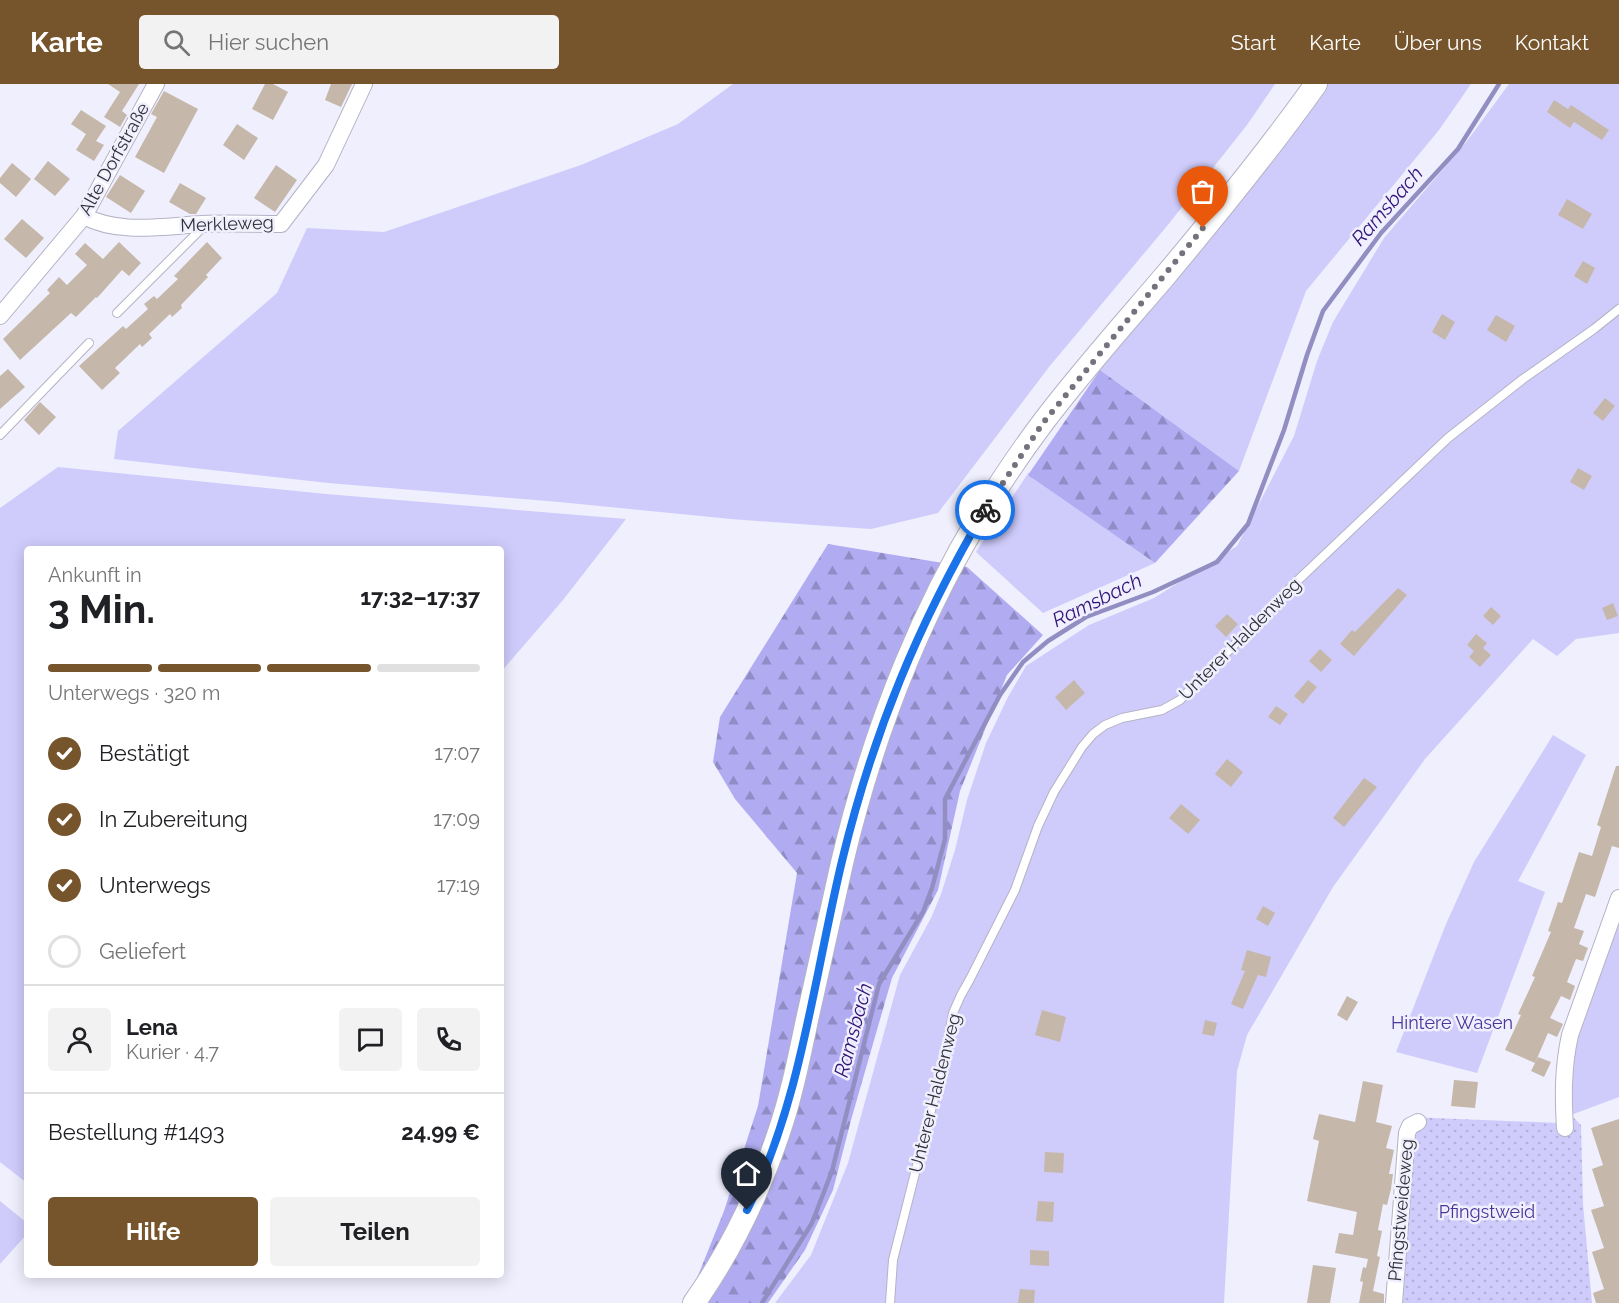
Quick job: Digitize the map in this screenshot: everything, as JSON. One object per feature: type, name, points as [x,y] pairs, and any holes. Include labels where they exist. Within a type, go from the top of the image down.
[{"type":"main road","points":[[694,1303],[741,1224],[756,1193],[779,1133],[797,1070],[855,810],[906,662],[932,607],[999,486],[1043,423],[1228,198],[1316,84]]},
{"type":"street","name":"Alte Dorfstraße","points":[[0,315],[84,216],[156,84]]},
{"type":"street","name":"Merkleweg","points":[[84,216],[96,223],[134,228],[205,224],[281,224],[326,165],[364,84]]},
{"type":"street","points":[[1565,1128],[1562,1089],[1566,1052],[1619,898]]},
{"type":"street","name":"Pfingstweideweg","points":[[1394,1303],[1407,1133],[1410,1126],[1418,1122]]},
{"type":"lane","points":[[117,313],[205,224]]},
{"type":"lane","name":"Unterer Haldenweg","points":[[890,1303],[893,1260],[946,1052],[953,1013],[960,994],[970,979],[1015,890],[1038,826],[1054,792],[1082,747],[1105,725],[1122,718],[1162,710],[1180,700],[1295,583],[1448,438],[1523,379],[1619,309]]},
{"type":"lane","points":[[0,435],[89,343]]},
{"type":"green space","points":[[733,84],[1275,84],[1247,125],[1167,226],[1049,367],[938,513],[871,529],[731,519],[328,483],[114,459],[118,431],[277,293],[307,228],[384,232],[581,165],[678,124]]},
{"type":"green space","points":[[1327,84],[1471,84],[1439,130],[1306,291],[1239,471],[1100,370]]},
{"type":"green space","points":[[1509,84],[1619,84],[1619,633],[1576,639],[1557,656],[1533,639],[1425,759],[1333,887],[1247,1035],[1237,1071],[1224,1303],[775,1303],[811,1255],[848,1163],[900,975],[931,918],[941,894],[967,800],[986,743],[1026,666],[1089,625],[1154,598],[1237,546],[1294,436],[1317,361],[1333,322],[1384,238],[1467,141]]},
{"type":"green space","points":[[1100,370],[1239,471],[1155,563],[1028,475]]},
{"type":"green space","points":[[58,467],[326,494],[626,519],[563,600],[504,669],[504,546],[24,546],[24,1181],[0,1162],[0,508]]},
{"type":"green space","points":[[1029,472],[1029,475],[1155,563],[1043,613],[976,552]]},
{"type":"green space","points":[[828,544],[967,567],[1043,635],[1007,675],[960,791],[938,890],[892,978],[833,1190],[805,1250],[768,1303],[687,1303],[724,1211],[758,1106],[797,873],[735,799],[713,762],[720,717]]},
{"type":"green space","name":"Hintere Wasen","points":[[1553,735],[1586,755],[1518,881],[1545,892],[1477,1073],[1396,1052],[1446,924],[1474,862]]},
{"type":"green space","points":[[1619,924],[1619,1097],[1571,1115],[1570,1072],[1580,1031]]},
{"type":"green space","name":"Pfingstweid","points":[[1571,1115],[1581,1125],[1583,1204],[1592,1303],[1386,1303],[1403,1127],[1408,1117],[1559,1123]]},
{"type":"green space","points":[[0,1201],[24,1221],[24,1237],[0,1264]]},
{"type":"building","points":[[108,84],[139,84],[122,111],[127,115],[120,127],[104,117],[120,92]]},
{"type":"building","points":[[265,84],[273,84],[288,92],[273,120],[252,109]]},
{"type":"building","points":[[331,84],[352,84],[341,107],[325,100]]},
{"type":"building","points":[[164,91],[198,109],[164,173],[135,157],[157,117],[151,114]]},
{"type":"building","points":[[1554,100],[1568,109],[1571,105],[1609,130],[1602,140],[1574,122],[1570,128],[1547,112]]},
{"type":"building","points":[[81,110],[106,126],[96,141],[104,145],[94,161],[76,150],[86,134],[71,124]]},
{"type":"building","points":[[237,124],[258,138],[244,160],[223,145]]},
{"type":"building","points":[[48,161],[70,179],[55,196],[34,179]]},
{"type":"building","points":[[12,163],[31,179],[16,197],[0,183],[0,178]]},
{"type":"building","points":[[276,165],[297,180],[275,212],[254,198]]},
{"type":"building","points":[[120,175],[145,191],[131,213],[106,197]]},
{"type":"building","points":[[180,183],[206,198],[196,214],[190,214],[169,202]]},
{"type":"building","points":[[1567,199],[1592,214],[1583,229],[1558,215]]},
{"type":"building","points":[[22,219],[44,238],[26,258],[4,239]]},
{"type":"building","points":[[119,242],[141,263],[129,276],[122,270],[76,317],[71,313],[20,360],[3,339],[50,293],[47,290],[59,277],[67,285],[87,265],[75,254],[85,243],[103,259]]},
{"type":"building","points":[[207,242],[222,258],[206,275],[208,277],[181,305],[182,308],[172,317],[170,314],[149,334],[152,338],[142,347],[140,344],[115,368],[120,373],[102,390],[79,366],[123,326],[126,329],[148,309],[144,304],[154,296],[157,299],[178,279],[174,276]]},
{"type":"building","points":[[1583,261],[1595,268],[1587,284],[1574,276]]},
{"type":"building","points":[[1442,314],[1455,322],[1445,340],[1432,332]]},
{"type":"building","points":[[1496,315],[1515,326],[1506,342],[1487,330]]},
{"type":"building","points":[[8,369],[25,387],[0,409],[0,376]]},
{"type":"building","points":[[1605,398],[1615,406],[1603,421],[1593,413]]},
{"type":"building","points":[[40,402],[56,417],[39,435],[24,420]]},
{"type":"building","points":[[1578,468],[1592,476],[1584,490],[1570,482]]},
{"type":"building","points":[[1398,588],[1407,595],[1354,656],[1340,644]]},
{"type":"building","points":[[1613,603],[1618,616],[1607,620],[1602,608]]},
{"type":"building","points":[[1491,607],[1501,616],[1493,625],[1483,616]]},
{"type":"building","points":[[1227,614],[1238,624],[1226,637],[1215,626]]},
{"type":"building","points":[[1476,634],[1487,643],[1483,648],[1491,655],[1480,667],[1469,657],[1474,651],[1467,645]]},
{"type":"building","points":[[1320,649],[1332,660],[1321,672],[1309,661]]},
{"type":"building","points":[[1074,680],[1085,693],[1066,710],[1055,697]]},
{"type":"building","points":[[1308,680],[1317,687],[1303,704],[1294,696]]},
{"type":"building","points":[[1276,706],[1288,714],[1280,725],[1268,717]]},
{"type":"building","points":[[1227,759],[1243,772],[1231,787],[1215,774]]},
{"type":"building","points":[[1616,766],[1619,766],[1619,848],[1612,846],[1595,897],[1586,894],[1574,928],[1584,931],[1579,944],[1588,948],[1583,961],[1576,959],[1567,982],[1575,986],[1570,1000],[1561,996],[1550,1018],[1563,1024],[1557,1037],[1548,1033],[1535,1063],[1505,1050],[1521,1015],[1518,1014],[1535,977],[1532,976],[1551,932],[1548,931],[1558,902],[1562,903],[1579,852],[1592,856],[1601,827],[1597,825]]},
{"type":"building","points":[[1364,778],[1377,787],[1344,827],[1333,818]]},
{"type":"building","points":[[1181,804],[1200,820],[1188,834],[1169,818]]},
{"type":"building","points":[[1263,906],[1275,913],[1268,926],[1256,919]]},
{"type":"building","points":[[1247,950],[1271,957],[1266,977],[1258,975],[1243,1009],[1231,1004],[1245,971],[1241,970]]},
{"type":"building","points":[[1347,996],[1358,1002],[1347,1021],[1337,1015]]},
{"type":"building","points":[[1042,1010],[1066,1017],[1060,1042],[1035,1035]]},
{"type":"building","points":[[1205,1020],[1217,1023],[1214,1036],[1202,1034]]},
{"type":"building","points":[[1538,1057],[1551,1062],[1544,1077],[1531,1071]]},
{"type":"building","points":[[1454,1080],[1478,1082],[1475,1108],[1451,1106]]},
{"type":"building","points":[[1363,1081],[1383,1085],[1376,1122],[1392,1126],[1386,1148],[1394,1150],[1389,1174],[1393,1174],[1387,1205],[1383,1204],[1378,1230],[1382,1231],[1377,1256],[1380,1257],[1373,1291],[1384,1294],[1384,1303],[1359,1303],[1363,1282],[1360,1281],[1363,1267],[1366,1268],[1368,1259],[1335,1253],[1339,1233],[1353,1235],[1357,1212],[1307,1201],[1319,1141],[1313,1139],[1319,1114],[1355,1122]]},
{"type":"building","points":[[1619,1119],[1619,1303],[1596,1303],[1593,1293],[1604,1289],[1592,1252],[1604,1248],[1591,1210],[1604,1206],[1592,1169],[1603,1165],[1591,1128]]},
{"type":"building","points":[[1045,1152],[1064,1153],[1063,1173],[1044,1172]]},
{"type":"building","points":[[1038,1201],[1054,1202],[1053,1222],[1036,1221]]},
{"type":"building","points":[[1030,1250],[1049,1251],[1049,1266],[1030,1265]]},
{"type":"building","points":[[1313,1265],[1336,1268],[1330,1303],[1307,1303]]},
{"type":"building","points":[[1020,1289],[1035,1290],[1034,1303],[1018,1303]]},
{"type":"waterway","name":"Ramsbach","points":[[762,1303],[812,1223],[832,1171],[879,984],[923,912],[945,839],[945,799],[1000,695],[1023,662],[1048,641],[1086,617],[1153,592],[1217,562],[1248,524],[1284,430],[1323,311],[1381,233],[1458,149],[1499,84]]},
{"type":"way so far","points":[[985,510],[1043,423],[1203,228]]},
{"type":"route","points":[[747,1210],[779,1133],[797,1070],[842,862],[855,810],[879,734],[906,662],[932,607],[985,510]]}]
